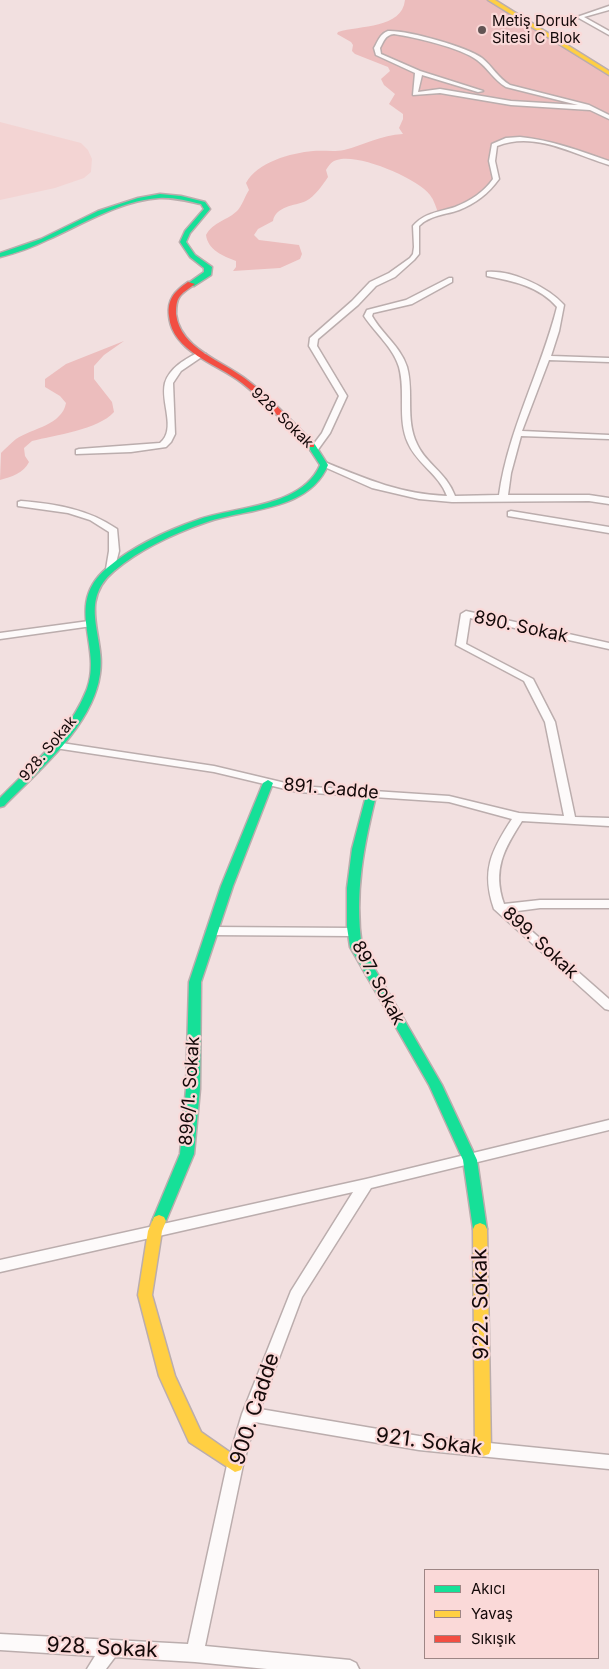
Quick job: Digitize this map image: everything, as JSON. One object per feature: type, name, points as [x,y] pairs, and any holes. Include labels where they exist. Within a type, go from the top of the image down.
[{"type":"street","points":[[490,0],[609,73]]},
{"type":"street","points":[[609,8],[580,17],[609,33]]},
{"type":"street","points":[[560,100],[530,99],[482,91],[418,72],[379,55],[377,48],[383,36],[390,32],[402,32],[474,56],[502,83],[524,91],[560,100],[591,108],[609,117]]},
{"type":"street","points":[[418,72],[416,94],[440,91],[511,103],[591,108]]},
{"type":"street","points":[[314,448],[326,433],[343,396],[313,346],[314,338],[350,308],[373,284],[392,275],[412,259],[416,254],[417,247],[416,226],[421,221],[432,214],[464,206],[492,184],[496,179],[492,161],[493,148],[499,142],[514,139],[536,140],[609,163]]},
{"type":"street","name":"928. Sokak","points":[[0,255],[42,240],[79,221],[130,200],[173,197],[203,203],[206,209],[203,215],[194,222],[184,235],[183,242],[192,256],[208,267],[208,273],[179,292],[173,299],[171,321],[177,334],[187,344],[240,378],[267,400],[314,448],[324,465],[314,483],[297,493],[279,500],[204,520],[175,533],[111,569],[101,579],[89,600],[89,624],[96,650],[95,673],[91,692],[85,704],[55,744],[0,804]]},
{"type":"street","points":[[490,274],[516,279],[556,300],[560,306],[546,358],[518,433],[505,479],[503,498]]},
{"type":"street","points":[[350,308],[370,312],[409,302],[449,280]]},
{"type":"street","points":[[370,312],[368,316],[371,321],[397,354],[403,366],[407,428],[412,444],[420,456],[444,478],[452,499]]},
{"type":"street","points":[[79,452],[134,449],[164,445],[171,432],[170,406],[167,393],[169,383],[175,372],[202,354]]},
{"type":"street","points":[[546,358],[609,360]]},
{"type":"street","points":[[518,433],[609,436]]},
{"type":"street","points":[[324,465],[394,492],[452,499],[589,498],[609,502]]},
{"type":"street","points":[[21,504],[60,508],[91,516],[102,522],[114,531],[114,551],[111,569]]},
{"type":"street","points":[[511,514],[609,530]]},
{"type":"street","name":"890. Sokak","points":[[570,820],[550,722],[528,679],[461,645],[466,614],[609,646]]},
{"type":"street","points":[[0,636],[89,624]]},
{"type":"street","name":"891. Cadde","points":[[55,744],[214,769],[298,789],[372,792],[449,799],[519,817],[609,822]]},
{"type":"street","name":"896/1. Sokak","points":[[235,1465],[195,1437],[167,1376],[145,1295],[155,1231],[186,1154],[193,1089],[195,982],[227,886],[268,783]]},
{"type":"street","name":"897. Sokak","points":[[372,792],[358,841],[352,891],[352,932],[356,948],[435,1085],[470,1160]]},
{"type":"street","name":"899. Sokak","points":[[519,817],[498,848],[491,875],[494,896],[500,909],[609,1006]]},
{"type":"street","points":[[500,909],[540,904],[609,904]]},
{"type":"street","points":[[212,931],[352,932]]},
{"type":"street","points":[[0,1266],[470,1160],[609,1125]]},
{"type":"street","name":"922. Sokak","points":[[470,1160],[480,1220],[483,1449]]},
{"type":"street","name":"900. Cadde","points":[[195,1653],[235,1465],[250,1414],[296,1295],[366,1184]]},
{"type":"street","name":"921. Sokak","points":[[250,1414],[419,1443],[609,1462]]},
{"type":"street","name":"928. Sokak","points":[[0,1642],[195,1653],[263,1665],[350,1669]]},
{"type":"street","points":[[96,1669],[111,1648]]},
{"type":"shaded area","points":[[405,0],[491,0],[609,73],[609,163],[549,144],[524,139],[494,145],[495,172],[493,184],[464,206],[438,213],[430,195],[413,181],[386,168],[359,160],[346,159],[335,161],[326,170],[328,177],[312,196],[306,201],[282,209],[273,221],[258,229],[254,235],[259,240],[299,245],[302,254],[300,259],[280,268],[233,271],[236,267],[236,261],[221,255],[210,245],[206,235],[213,227],[239,209],[249,190],[246,183],[258,169],[285,156],[313,151],[344,150],[380,138],[403,134],[399,128],[403,114],[389,104],[395,94],[384,85],[381,79],[390,71],[388,67],[355,54],[352,51],[353,45],[351,42],[337,34],[338,32],[388,21],[402,9]]},
{"type":"shaded area","points":[[0,122],[81,143],[88,150],[92,159],[91,172],[84,178],[55,188],[0,200]]},
{"type":"shaded area","points":[[124,341],[104,355],[94,366],[94,379],[112,402],[114,412],[107,418],[87,428],[32,441],[24,448],[25,456],[29,462],[27,466],[17,474],[0,480],[1,453],[16,439],[53,421],[63,410],[66,403],[60,396],[45,387],[45,379],[66,364]]},
{"type":"traffic: fast","points":[[0,255],[43,240],[100,212],[140,199],[160,196],[181,198],[203,203],[207,209],[187,232],[183,242],[192,256],[208,267],[208,273],[191,284]]},
{"type":"traffic: fast","points":[[0,804],[65,736],[85,705],[93,685],[96,666],[96,652],[91,633],[90,604],[95,589],[104,575],[133,554],[181,529],[218,516],[275,503],[301,492],[316,480],[324,465],[311,445]]},
{"type":"traffic: fast","points":[[159,1221],[187,1154],[193,1089],[195,982],[227,886],[268,783]]},
{"type":"traffic: fast","points":[[372,792],[358,849],[353,888],[352,908],[356,947],[435,1085],[470,1160],[480,1229]]},
{"type":"traffic: slow","points":[[491,0],[609,73]]},
{"type":"traffic: slow","points":[[159,1221],[155,1231],[145,1295],[167,1376],[195,1437],[235,1465]]},
{"type":"traffic: slow","points":[[480,1229],[483,1449]]},
{"type":"traffic: jam","points":[[191,284],[180,292],[174,301],[172,310],[173,323],[179,334],[198,352],[244,381],[311,445]]},
{"type":"place","name":"Metiş Doruk Sitesi C Blok","points":[[482,30]]}]
